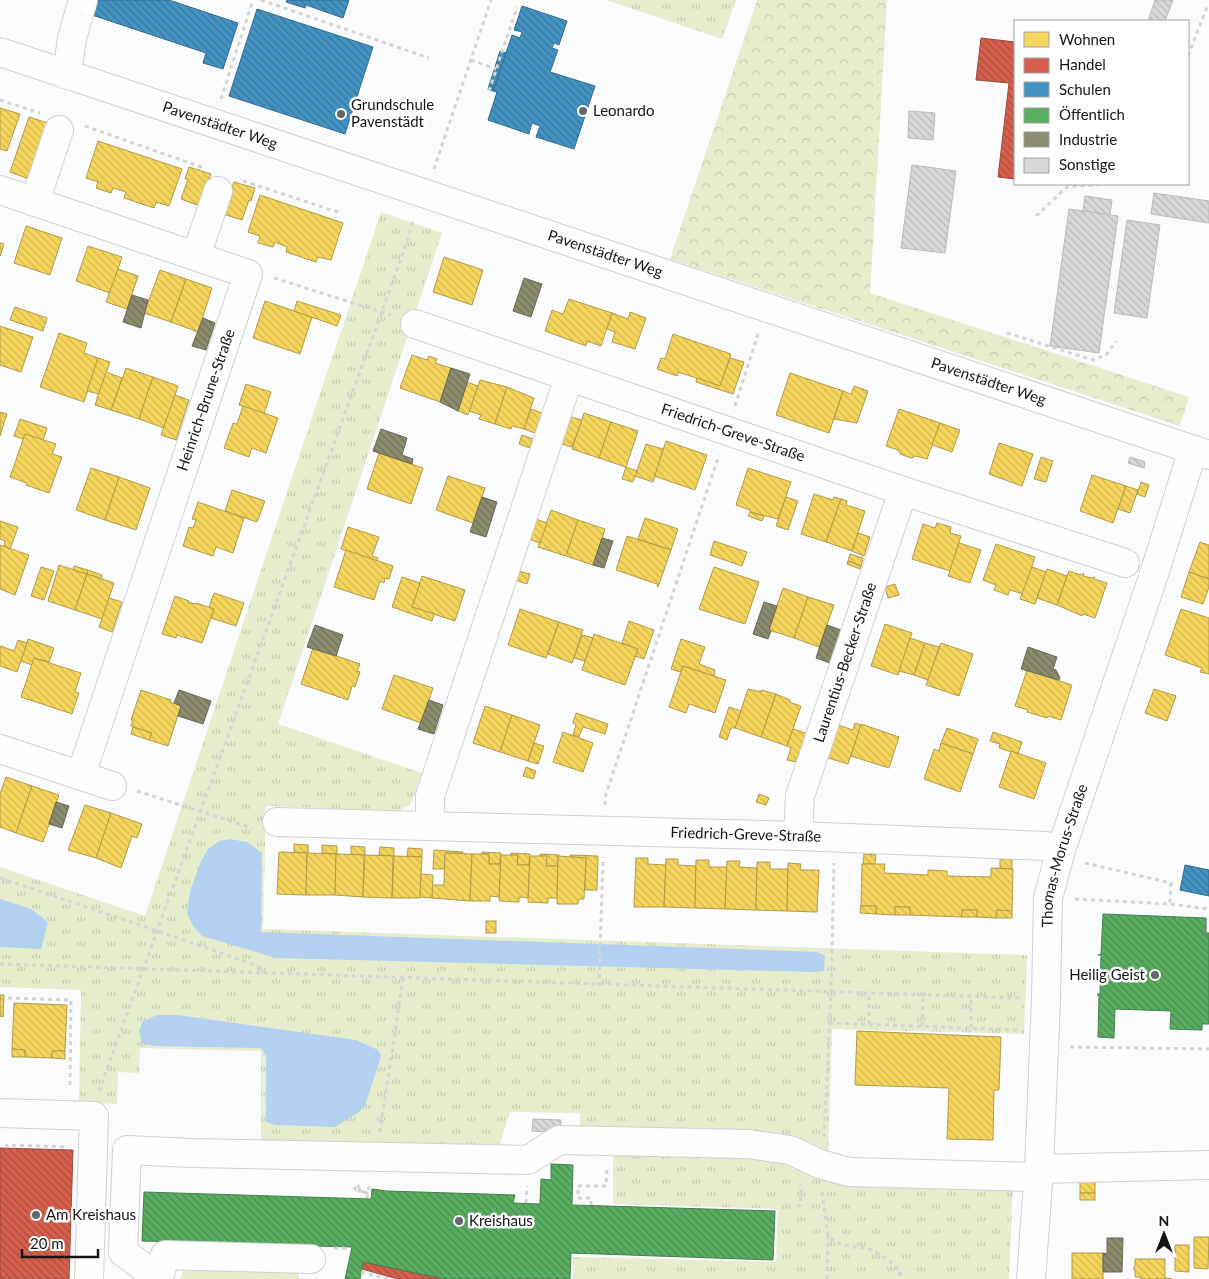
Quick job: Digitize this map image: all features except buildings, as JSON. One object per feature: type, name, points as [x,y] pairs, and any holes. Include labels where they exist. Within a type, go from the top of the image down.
[{"type":"street","points":[[67,74],[72,38],[82,0]]},
{"type":"street","name":"Pavenstädter Weg","points":[[0,52],[1201,453]]},
{"type":"street","points":[[35,202],[59,130]]},
{"type":"street","points":[[0,190],[248,274]]},
{"type":"street","points":[[196,256],[218,190]]},
{"type":"street","name":"Heinrich-Brune-Straße","points":[[81,775],[248,274]]},
{"type":"street","name":"Friedrich-Greve-Straße","points":[[415,324],[727,431],[1125,563]]},
{"type":"street","points":[[430,826],[430,796],[569,377]]},
{"type":"street","name":"Thomas-Morus-Straße","points":[[1031,1279],[1039,1173],[1048,898],[1060,854],[1154,574],[1201,453]]},
{"type":"street","name":"Laurentius-Becker-Straße","points":[[798,836],[800,796],[903,490]]},
{"type":"street","points":[[0,749],[112,786]]},
{"type":"street","name":"Friedrich-Greve-Straße","points":[[278,822],[798,836],[1046,846],[1060,854]]},
{"type":"street","points":[[0,1113],[82,1116],[94,1148],[89,1279]]},
{"type":"street","points":[[311,1259],[165,1255],[159,1278],[123,1252],[127,1150],[528,1160],[559,1140],[568,1140],[748,1144],[790,1150],[811,1172],[1039,1173],[1209,1165]]},
{"type":"path","points":[[220,101],[253,0]]},
{"type":"path","points":[[261,0],[429,58]]},
{"type":"path","points":[[433,172],[491,0]]},
{"type":"path","points":[[489,91],[496,69],[500,65],[517,6]]},
{"type":"path","points":[[1189,53],[1207,7]]},
{"type":"path","points":[[471,60],[496,69]]},
{"type":"path","points":[[0,100],[53,118],[50,127],[76,136],[80,124],[216,172],[211,188],[224,193],[229,176],[341,213]]},
{"type":"path","points":[[1036,216],[1067,187],[1094,185]]},
{"type":"path","points":[[82,1116],[95,1102],[402,256],[416,212]]},
{"type":"path","points":[[248,274],[268,276],[381,312]]},
{"type":"path","points":[[600,986],[606,794],[761,326]]},
{"type":"path","points":[[1007,333],[1093,360],[1106,355],[1116,341]]},
{"type":"path","points":[[112,786],[120,785],[251,828],[268,828],[278,822]]},
{"type":"path","points":[[797,1205],[800,1206],[811,1172],[823,1155],[831,993],[834,838]]},
{"type":"path","points":[[1060,854],[1171,883],[1170,904]]},
{"type":"path","points":[[0,878],[258,966],[263,973]]},
{"type":"path","points":[[1048,898],[1170,904],[1209,909]]},
{"type":"path","points":[[0,964],[600,986],[1046,999]]},
{"type":"path","points":[[375,1157],[403,978]]},
{"type":"path","points":[[869,994],[869,1024]]},
{"type":"path","points":[[922,1026],[923,995]]},
{"type":"path","points":[[971,997],[971,1028]]},
{"type":"path","points":[[8,998],[71,1000],[82,1116]]},
{"type":"path","points":[[829,1023],[971,1028],[1044,1038],[1209,1049]]},
{"type":"path","points":[[6,1148],[6,1145],[94,1148]]},
{"type":"path","points":[[811,1172],[819,1173],[828,1236],[827,1279]]},
{"type":"path","points":[[366,1198],[367,1193],[359,1191],[360,1188],[357,1185],[354,1186],[356,1190],[368,1193]]},
{"type":"path","points":[[591,1205],[591,1198],[578,1198],[578,1186],[602,1186]]},
{"type":"path","points":[[828,1236],[836,1243],[872,1250],[889,1260],[900,1271],[899,1279]]},
{"type":"path","points":[[338,1248],[344,1248]]},
{"type":"path","points":[[361,1272],[388,1279]]},
{"type":"green space","points":[[606,0],[736,0],[722,39]]},
{"type":"green space","points":[[757,0],[887,0],[870,293],[1189,397],[1180,426],[670,259]]},
{"type":"green space","points":[[381,212],[442,233],[278,724],[422,773],[411,804],[399,811],[266,806],[263,929],[1027,955],[1024,1034],[832,1029],[828,1157],[580,1131],[580,1113],[510,1112],[496,1156],[261,1148],[261,1051],[140,1048],[139,1073],[118,1072],[117,1104],[79,1102],[81,990],[0,987],[0,867],[145,916]]},
{"type":"green space","points":[[613,1148],[767,1152],[1013,1182],[1009,1279],[573,1279],[573,1257],[776,1262],[778,1209],[613,1204]]},
{"type":"green space","points":[[184,1266],[299,1270],[299,1279],[180,1279]]},
{"type":"water","points":[[230,839],[247,842],[262,853],[261,932],[818,952],[825,956],[824,971],[276,958],[202,936],[193,926],[187,913],[190,891],[201,861],[208,849],[219,841]]},
{"type":"water","points":[[0,899],[31,909],[48,922],[41,949],[0,947]]},
{"type":"water","points":[[157,1015],[178,1015],[356,1040],[378,1050],[381,1056],[365,1106],[359,1112],[335,1127],[275,1125],[266,1122],[266,1056],[261,1048],[153,1046],[142,1043],[139,1031],[143,1021]]},
{"type":"place","name":"Leonardo","points":[[583,111]]},
{"type":"place","name":"Grundschule Pavenstädt","points":[[341,114]]},
{"type":"place","name":"Heilig Geist","points":[[1155,975]]},
{"type":"place","name":"Am Kreishaus","points":[[36,1215]]},
{"type":"place","name":"Kreishaus","points":[[459,1221]]}]
